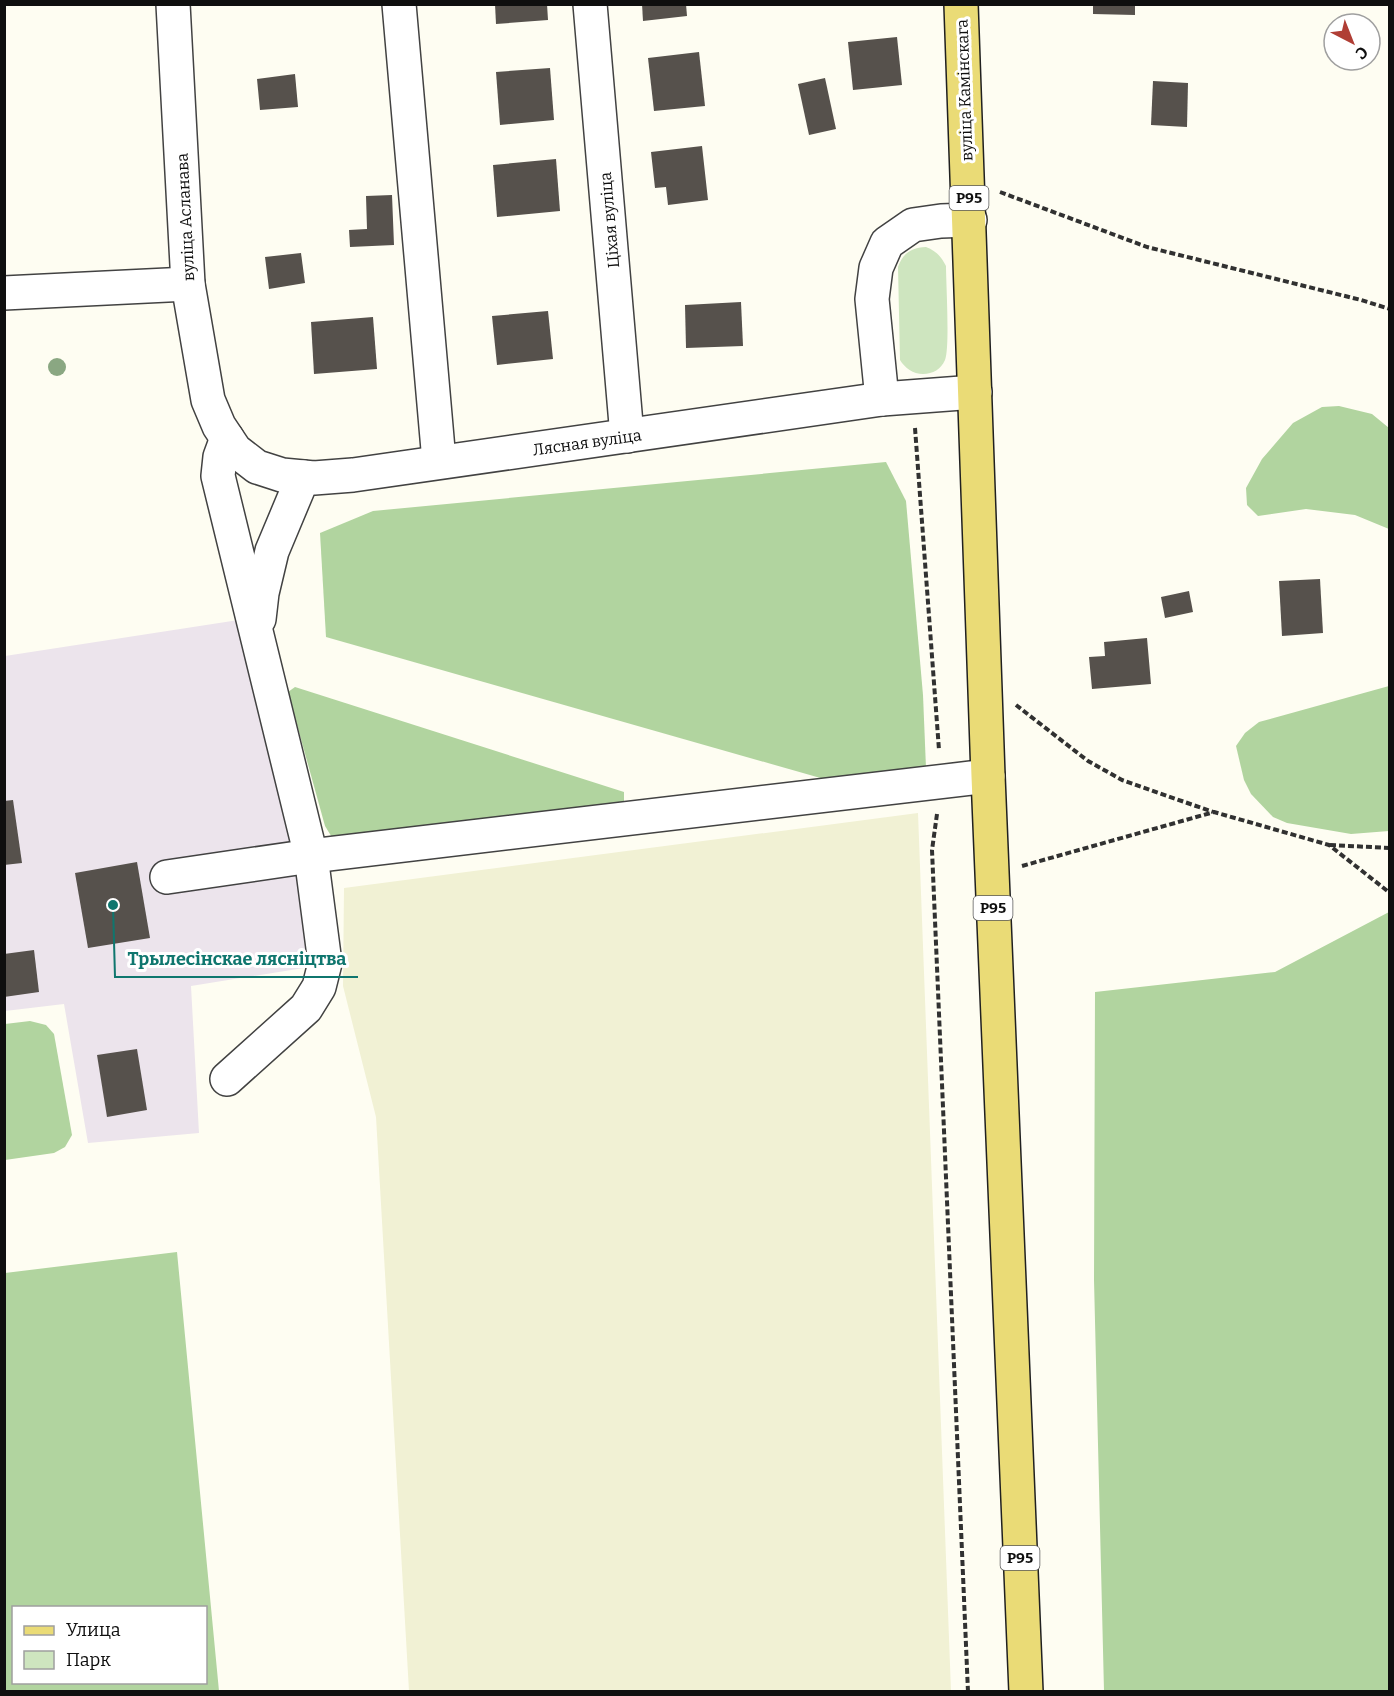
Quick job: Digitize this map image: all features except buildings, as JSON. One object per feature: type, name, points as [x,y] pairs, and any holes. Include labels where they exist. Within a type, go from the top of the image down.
[{"type":"main road","name":"вуліца Камінскага","points":[[961,4],[975,392]]},
{"type":"main road","name":"Р95","points":[[975,392],[988,776],[1026,1692]]},
{"type":"street","name":"вуліца Асланава","points":[[174,4],[188,284],[208,400],[223,432]]},
{"type":"street","points":[[399,4],[439,461]]},
{"type":"street","name":"Ціхая вуліца","points":[[590,4],[627,436]]},
{"type":"street","points":[[897,398],[872,299],[876,268],[887,243],[913,225],[970,220]]},
{"type":"street","points":[[4,293],[188,284]]},
{"type":"street","name":"Лясная вуліца","points":[[223,432],[236,450],[256,467],[282,475],[303,477],[353,475],[439,461],[897,398],[975,392]]},
{"type":"street","points":[[223,432],[218,476],[310,856],[325,963],[319,987],[306,1008],[227,1078]]},
{"type":"street","points":[[258,635],[262,593],[272,551],[303,477]]},
{"type":"street","points":[[167,877],[310,856],[988,776]]},
{"type":"path","points":[[968,181],[1147,247],[1389,309]]},
{"type":"path","points":[[897,398],[941,781],[932,850],[968,1692]]},
{"type":"path","points":[[986,680],[1055,737],[1088,761],[1122,780],[1214,812],[1329,845],[1389,848]]},
{"type":"path","points":[[992,875],[1214,812]]},
{"type":"path","points":[[1329,845],[1389,893]]},
{"type":"shaded area","points":[[245,619],[316,966],[191,986],[199,1133],[88,1143],[64,1004],[5,1011],[5,656]]},
{"type":"green space","points":[[926,247],[938,254],[946,266],[947,342],[945,360],[941,366],[933,372],[923,374],[910,370],[900,360],[898,267],[908,252]]},
{"type":"green space","points":[[1339,406],[1372,414],[1389,428],[1389,529],[1355,515],[1306,509],[1258,516],[1247,505],[1246,488],[1262,459],[1293,423],[1322,407]]},
{"type":"green space","points":[[886,462],[906,501],[923,695],[926,768],[838,783],[326,637],[320,533],[373,511]]},
{"type":"green space","points":[[1389,686],[1389,831],[1351,834],[1287,823],[1273,817],[1251,794],[1244,780],[1236,746],[1245,733],[1259,722]]},
{"type":"green space","points":[[295,687],[624,792],[624,805],[333,839],[325,826],[288,692]]},
{"type":"green space","points":[[918,813],[951,1691],[409,1691],[376,1117],[343,986],[344,888]]},
{"type":"green space","points":[[1389,912],[1389,1691],[1104,1691],[1094,1280],[1095,992],[1275,972]]},
{"type":"green space","points":[[30,1021],[46,1025],[54,1034],[72,1135],[65,1147],[54,1153],[5,1160],[5,1024]]},
{"type":"green space","points":[[177,1252],[219,1691],[5,1691],[5,1273]]},
{"type":"place","name":"Трылесінскае лясніцтва","points":[[113,905]]}]
